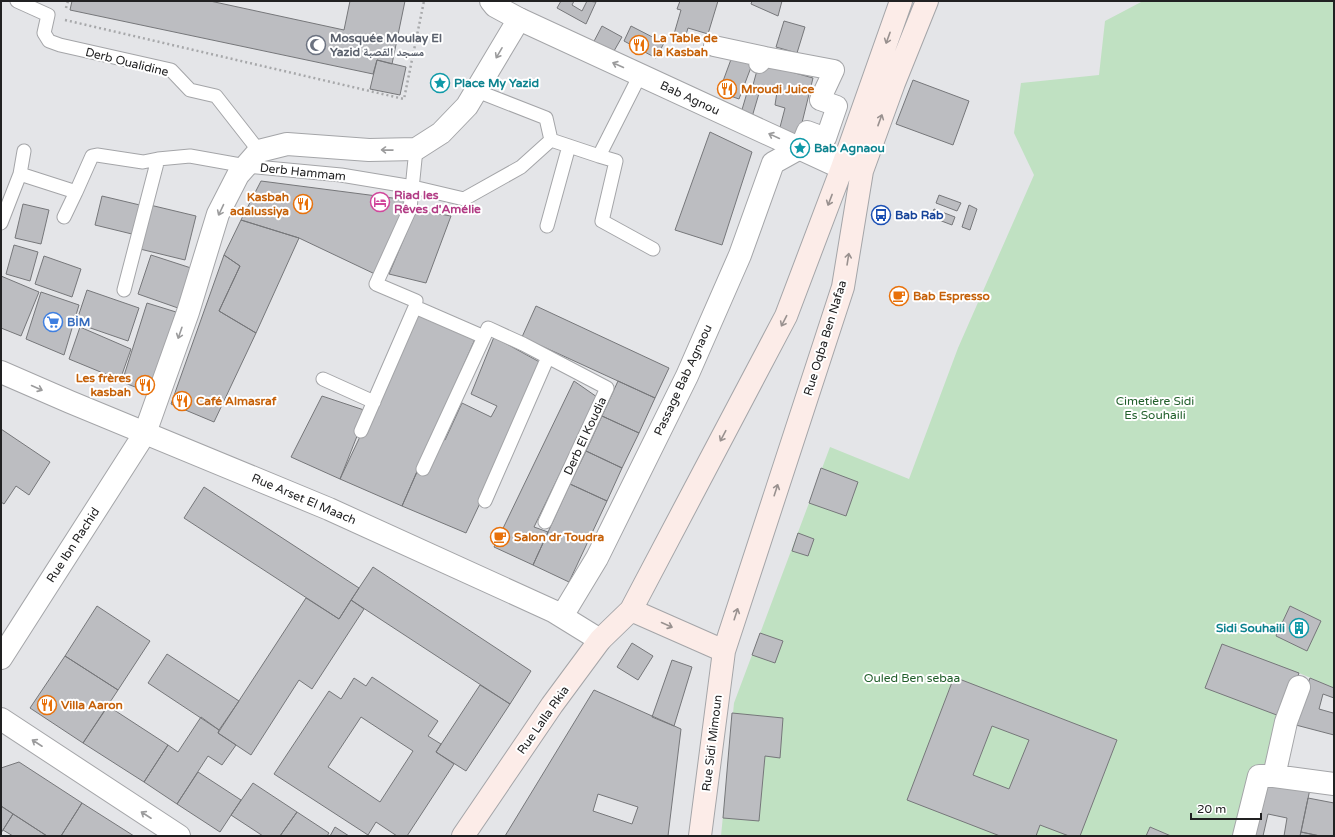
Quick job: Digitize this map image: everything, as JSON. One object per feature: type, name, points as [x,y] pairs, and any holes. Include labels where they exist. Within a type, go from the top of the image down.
[{"type":"main road","name":"Rue Oqba Ben Nafaa","points":[[724,651],[843,287],[852,170],[901,1]]},
{"type":"main road","name":"Rue Oqba Ben Nafaa","points":[[631,610],[786,316],[852,170],[894,83],[927,1]]},
{"type":"main road","name":"Rue Lalla Rkia","points":[[463,836],[552,705],[600,640],[631,610]]},
{"type":"main road","points":[[631,610],[724,651]]},
{"type":"main road","name":"Rue Sidi Mimoun","points":[[700,836],[724,651]]},
{"type":"street","name":"Bab Agnou","points":[[491,1],[495,6],[519,19],[800,148],[852,170]]},
{"type":"street","points":[[252,158],[287,144],[368,150],[416,149],[441,133],[467,106],[519,19]]},
{"type":"street","points":[[714,46],[762,60],[834,70],[820,100],[837,106],[826,138],[807,131],[800,148]]},
{"type":"street","name":"Passage Bab Agnaou","points":[[562,616],[597,558],[686,376],[740,255],[773,163],[800,148]]},
{"type":"street","name":"Rue Ibn Rachid","points":[[1,658],[145,433],[188,312],[218,214],[238,175],[252,158]]},
{"type":"street","name":"Rue Arset El Maach","points":[[1,372],[329,509],[562,616],[600,640]]},
{"type":"street","points":[[1274,776],[1286,722],[1299,687]]},
{"type":"street","points":[[1,719],[179,836]]},
{"type":"street","points":[[1244,836],[1259,776],[1274,776],[1334,784]]},
{"type":"lane","name":"Derb Oualidine","points":[[17,1],[48,15],[44,34],[49,41],[60,46],[171,70],[190,90],[216,96],[252,158]]},
{"type":"lane","points":[[600,156],[640,75]]},
{"type":"lane","points":[[477,91],[546,118],[551,140],[616,161],[601,226],[653,249]]},
{"type":"lane","name":"Derb Hammam","points":[[64,217],[92,156],[97,155],[143,162],[190,156],[252,158],[413,187],[464,199],[521,167],[551,140]]},
{"type":"lane","points":[[547,226],[569,146]]},
{"type":"lane","points":[[361,430],[415,307],[416,301],[376,284],[410,209],[416,149]]},
{"type":"lane","points":[[1,223],[20,174],[24,151]]},
{"type":"lane","points":[[124,290],[158,159]]},
{"type":"lane","points":[[20,174],[76,192]]},
{"type":"lane","points":[[415,307],[484,337],[423,469]]},
{"type":"lane","name":"Derb El Koudia","points":[[484,337],[488,328],[607,388],[545,522]]},
{"type":"lane","points":[[485,501],[548,357]]},
{"type":"lane","points":[[323,379],[374,402]]},
{"type":"path","points":[[68,1],[64,20],[404,99],[424,1]]},
{"type":"green space","points":[[1143,1],[1334,1],[1334,688],[1299,673],[1240,836],[721,836],[734,703],[830,447],[909,479],[958,348],[1034,175],[1014,133],[1021,83],[1099,75],[1105,21]]},
{"type":"building","name":"Mosquée Moulay El Yazid مسجد القصبة","points":[[72,1],[210,1],[344,30],[350,1],[405,1],[392,64],[377,60],[373,74],[70,10]]},
{"type":"building","points":[[561,1],[574,1],[572,5],[582,11],[587,1],[596,2],[586,24],[557,8]]},
{"type":"building","points":[[680,1],[718,1],[708,34],[688,28],[685,38],[674,34],[681,10],[677,9]]},
{"type":"building","points":[[752,1],[782,1],[778,16],[751,4]]},
{"type":"building","points":[[784,21],[805,27],[797,53],[776,47]]},
{"type":"building","points":[[602,26],[622,37],[610,58],[591,47]]},
{"type":"building","points":[[631,26],[664,43],[656,58],[624,41]]},
{"type":"building","points":[[733,54],[753,62],[739,99],[719,92]]},
{"type":"building","points":[[377,60],[406,67],[400,95],[370,89]]},
{"type":"building","points":[[759,63],[813,78],[798,139],[779,131],[785,108],[775,105],[777,92],[753,85]]},
{"type":"building","points":[[913,80],[969,101],[953,145],[896,124]]},
{"type":"building","points":[[749,86],[760,90],[752,117],[741,113]]},
{"type":"building","points":[[710,132],[752,152],[722,245],[675,230]]},
{"type":"building","points":[[261,181],[408,200],[377,275],[299,238],[241,220]]},
{"type":"building","points":[[939,195],[961,203],[957,211],[936,203]]},
{"type":"building","points":[[102,196],[144,206],[136,235],[95,225]]},
{"type":"building","points":[[23,204],[49,210],[41,244],[15,238]]},
{"type":"building","points":[[150,205],[196,216],[185,260],[140,249]]},
{"type":"building","points":[[969,205],[977,209],[970,230],[962,227]]},
{"type":"building","points":[[934,209],[955,217],[952,225],[931,217]]},
{"type":"building","points":[[416,210],[451,216],[426,283],[389,274]]},
{"type":"building","points":[[241,220],[299,238],[256,333],[219,311],[240,266],[224,255]]},
{"type":"building","points":[[14,245],[38,252],[30,281],[6,274]]},
{"type":"building","points":[[151,255],[191,268],[178,308],[138,294]]},
{"type":"building","points":[[224,255],[240,266],[219,311],[256,333],[214,422],[171,404]]},
{"type":"building","points":[[44,256],[81,269],[72,297],[35,284]]},
{"type":"building","points":[[1,276],[39,292],[21,336],[1,328]]},
{"type":"building","points":[[87,290],[139,308],[128,341],[76,323]]},
{"type":"building","name":"BİM","points":[[41,292],[79,305],[64,355],[26,339]]},
{"type":"building","points":[[147,303],[176,312],[151,393],[122,382]]},
{"type":"building","points":[[536,306],[669,368],[655,398],[522,337]]},
{"type":"building","points":[[418,314],[475,339],[402,506],[340,479]]},
{"type":"building","points":[[80,327],[131,349],[120,380],[69,359]]},
{"type":"building","points":[[494,337],[545,365],[466,533],[402,506],[433,435],[445,440],[462,403],[491,417],[497,406],[471,394]]},
{"type":"building","points":[[574,381],[597,397],[534,527],[548,532],[533,565],[494,547]]},
{"type":"building","points":[[618,381],[655,398],[639,433],[602,416]]},
{"type":"building","points":[[322,396],[367,411],[340,479],[291,457]]},
{"type":"building","points":[[602,416],[639,433],[622,468],[586,451]]},
{"type":"building","points":[[1,429],[50,462],[29,495],[16,486],[4,504],[1,502]]},
{"type":"building","points":[[586,451],[622,468],[607,501],[570,484]]},
{"type":"building","points":[[821,468],[858,482],[846,516],[809,503]]},
{"type":"building","points":[[570,484],[607,501],[569,582],[533,565]]},
{"type":"building","points":[[204,487],[359,588],[339,619],[184,518]]},
{"type":"building","points":[[798,533],[814,539],[808,556],[792,551]]},
{"type":"building","points":[[373,567],[531,671],[510,704],[351,600]]},
{"type":"building","points":[[306,598],[339,619],[351,600],[364,609],[312,689],[299,680],[251,755],[218,733]]},
{"type":"building","points":[[97,606],[150,641],[118,690],[65,656]]},
{"type":"building","name":"Sidi Souhaili","points":[[1290,606],[1321,621],[1307,651],[1276,636]]},
{"type":"building","points":[[760,633],[783,641],[775,663],[752,655]]},
{"type":"building","points":[[632,643],[653,656],[638,680],[617,667]]},
{"type":"building","points":[[1222,644],[1299,673],[1282,717],[1205,688]]},
{"type":"building","points":[[167,654],[239,701],[219,730],[148,683]]},
{"type":"building","points":[[65,656],[118,690],[83,743],[30,708]]},
{"type":"building","points":[[672,660],[692,667],[674,726],[652,717]]},
{"type":"building","points":[[372,677],[438,721],[428,736],[441,744],[436,752],[454,764],[407,836],[397,836],[376,822],[368,835],[274,774],[329,691],[341,699],[354,678],[366,686]],"holes":[[[361,717],[413,751],[380,802],[328,767]]]},
{"type":"building","points":[[954,677],[1117,740],[1080,836],[1069,836],[1040,825],[1036,836],[1000,836],[907,800]],"holes":[[[992,726],[1029,740],[1009,789],[973,775]]]},
{"type":"building","points":[[1310,678],[1334,688],[1334,698],[1323,694],[1319,709],[1333,713],[1334,711],[1334,735],[1292,724]]},
{"type":"building","points":[[480,685],[510,704],[466,771],[436,752]]},
{"type":"building","points":[[594,690],[681,729],[668,836],[505,836]],"holes":[[[598,794],[638,807],[632,824],[593,811]]]},
{"type":"building","points":[[108,706],[168,745],[144,782],[83,743]]},
{"type":"building","points":[[732,713],[783,718],[780,758],[765,756],[759,821],[723,818]]},
{"type":"building","points":[[201,717],[219,730],[218,733],[236,745],[222,765],[208,756],[177,804],[144,782],[168,745],[178,752]]},
{"type":"building","points":[[19,762],[82,803],[61,836],[47,836],[1,806],[1,768]]},
{"type":"building","points":[[198,772],[241,800],[220,832],[177,804]]},
{"type":"building","points":[[1261,777],[1310,789],[1300,836],[1284,836],[1287,818],[1268,814],[1263,836],[1248,836]]},
{"type":"building","points":[[253,783],[297,812],[280,836],[263,836],[231,815]]},
{"type":"building","points":[[1308,798],[1334,803],[1334,836],[1320,836],[1301,832]]},
{"type":"building","points":[[82,803],[134,836],[61,836]]},
{"type":"building","points":[[1,806],[13,814],[1,833]]},
{"type":"building","points":[[297,812],[329,833],[327,836],[280,836]]},
{"type":"building","points":[[13,814],[47,836],[13,836],[3,830]]},
{"type":"building","points":[[335,827],[349,836],[330,836]]},
{"type":"building","points":[[1150,827],[1171,836],[1146,836]]},
{"type":"building","points":[[1301,832],[1320,836],[1300,836]]},
{"type":"place","name":"Mosquée Moulay El Yazid مسجد القصبة","points":[[316,45]]},
{"type":"place","name":"La Table de la Kasbah","points":[[639,45]]},
{"type":"place","name":"Place My Yazid","points":[[440,83]]},
{"type":"place","name":"Mroudi Juice","points":[[727,89]]},
{"type":"place","name":"Bab Agnaou","points":[[800,148]]},
{"type":"place","name":"Riad les Rêves d'Amélie","points":[[380,202]]},
{"type":"place","name":"Kasbah adalussiya","points":[[303,204]]},
{"type":"place","name":"Bab Rab","points":[[881,215]]},
{"type":"place","name":"Bab Espresso","points":[[899,296]]},
{"type":"place","name":"BİM","points":[[53,322]]},
{"type":"place","name":"Les frères kasbah","points":[[145,385]]},
{"type":"place","name":"Café Almasraf","points":[[182,401]]},
{"type":"place","name":"Salon dr Toudra","points":[[500,537]]},
{"type":"place","name":"Sidi Souhaili","points":[[1299,628]]},
{"type":"place","name":"Villa Aaron","points":[[47,705]]},
{"type":"park label","name":"Cimetière Sidi Es Souhaili","points":[[1155,408]]},
{"type":"park label","name":"Ouled Ben sebaa","points":[[912,678]]}]
